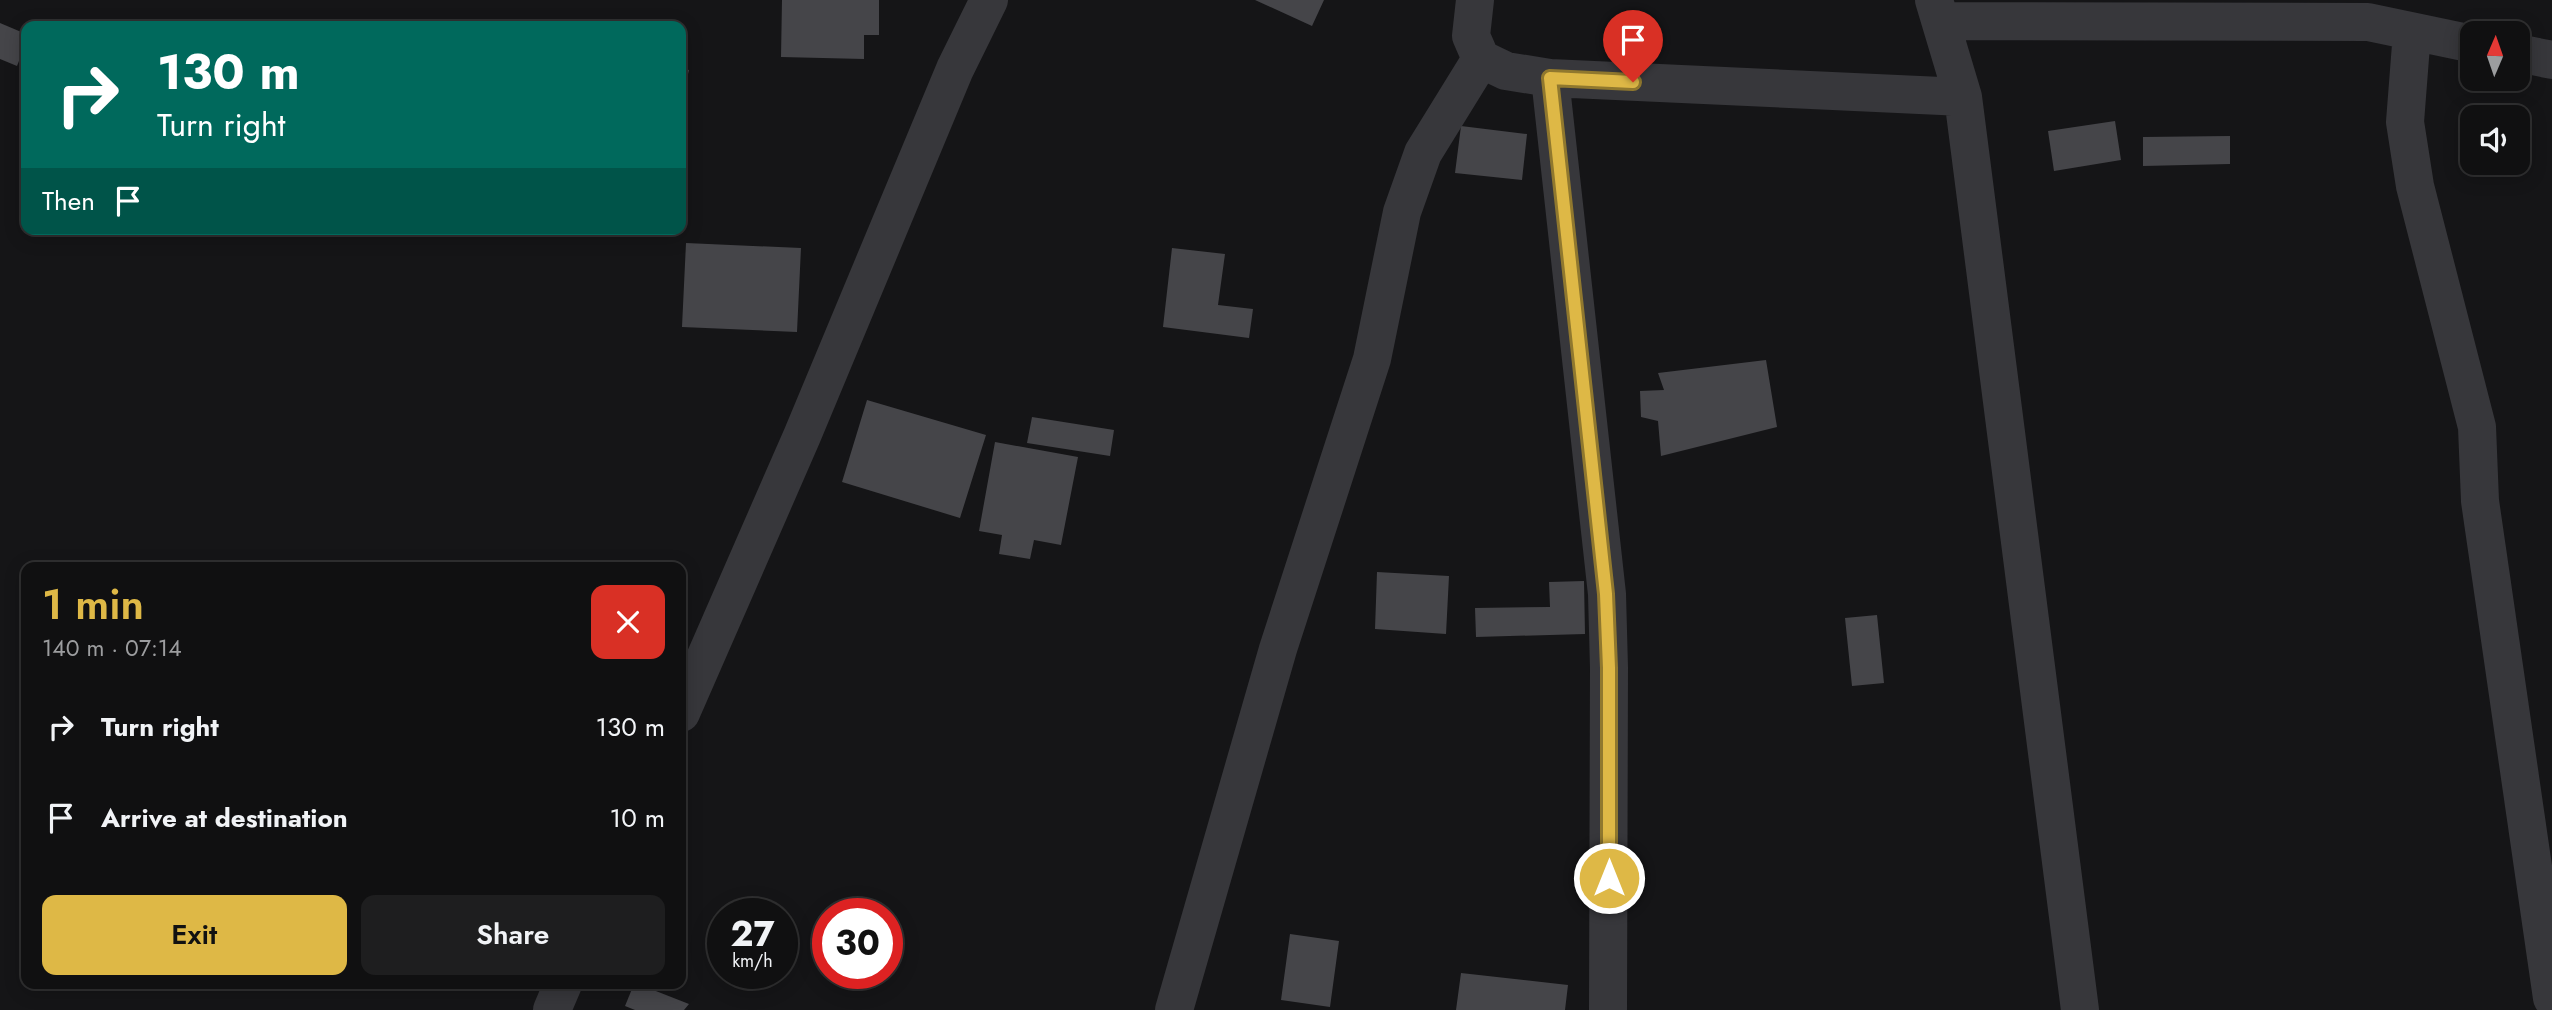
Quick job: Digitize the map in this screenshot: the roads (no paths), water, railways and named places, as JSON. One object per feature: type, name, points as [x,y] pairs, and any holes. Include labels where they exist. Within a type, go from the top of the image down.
[{"type":"street","points":[[686,702],[803,436],[955,69],[989,0]]},
{"type":"street","points":[[1475,0],[1471,36],[1481,59],[1506,71],[1550,78],[1963,97]]},
{"type":"street","points":[[2080,1010],[1963,97],[1937,11],[2370,11],[2412,32],[2460,41]]},
{"type":"street","points":[[2412,32],[2405,122],[2415,186],[2477,427],[2480,501],[2552,998]]},
{"type":"street","points":[[2530,55],[2552,60]]},
{"type":"street","points":[[1174,1010],[1278,649],[1373,359],[1402,212],[1423,153],[1481,59]]},
{"type":"street","points":[[1550,78],[1606,594],[1609,668],[1608,1010]]},
{"type":"street","points":[[552,1010],[561,989]]}]
